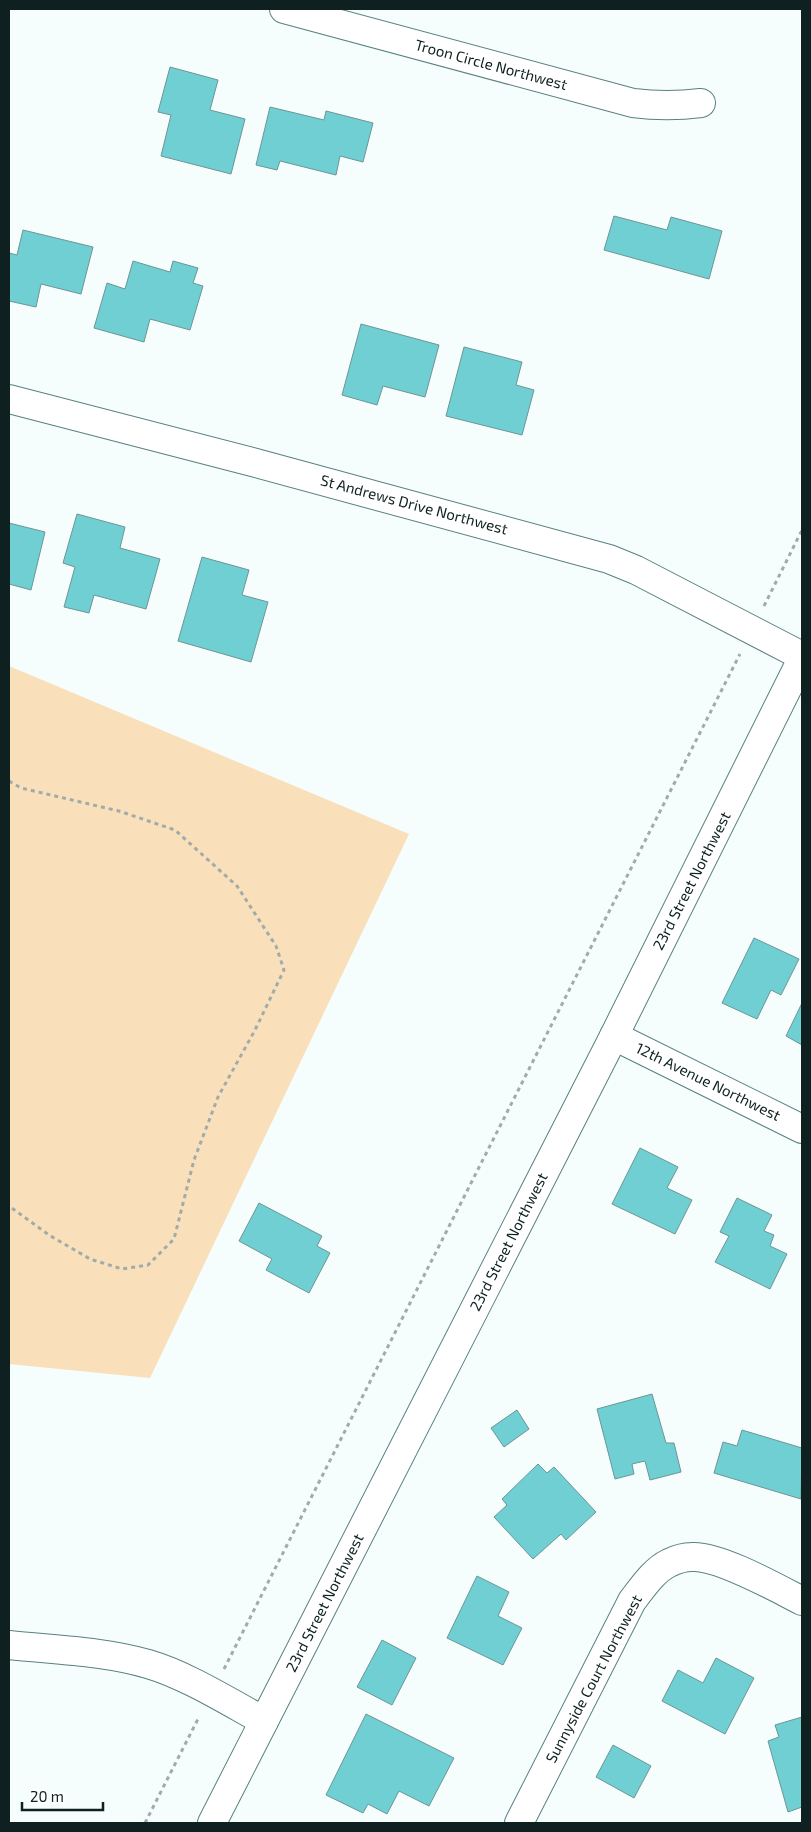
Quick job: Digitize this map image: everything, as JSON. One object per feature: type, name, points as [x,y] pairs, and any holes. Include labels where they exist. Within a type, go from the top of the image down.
[{"type":"street","name":"Troon Circle Northwest","points":[[284,9],[633,103],[653,106],[701,103]]},
{"type":"street","name":"St Andrews Drive Northwest","points":[[9,399],[256,463],[609,559],[636,570],[752,629],[802,657]]},
{"type":"street","name":"23rd Street Northwest","points":[[212,1823],[614,1036],[802,657]]},
{"type":"street","name":"12th Avenue Northwest","points":[[614,1036],[802,1129]]},
{"type":"street","name":"Sunnyside Court Northwest","points":[[519,1823],[632,1601],[648,1580],[669,1563],[692,1557],[713,1560],[736,1568],[802,1601]]},
{"type":"street","points":[[9,1645],[114,1656],[149,1664],[172,1673],[264,1721]]},
{"type":"path","points":[[145,1823],[802,530]]},
{"type":"path","points":[[9,781],[21,788],[119,810],[175,830],[237,886],[276,946],[284,970],[255,1030],[218,1097],[194,1160],[174,1239],[148,1265],[122,1269],[90,1259],[49,1235],[9,1206]]},
{"type":"shaded area","points":[[9,666],[409,834],[150,1378],[9,1364]]},
{"type":"building","points":[[170,67],[218,80],[210,110],[245,119],[231,174],[161,156],[171,115],[158,112]]},
{"type":"building","points":[[270,107],[324,120],[326,111],[373,123],[363,162],[340,156],[336,175],[280,161],[277,170],[256,165]]},
{"type":"building","points":[[614,216],[667,230],[671,217],[722,231],[709,279],[604,250]]},
{"type":"building","points":[[23,230],[93,247],[81,294],[41,284],[36,307],[9,301],[9,253],[17,255]]},
{"type":"building","points":[[133,261],[170,272],[173,261],[198,268],[193,283],[203,286],[190,330],[150,319],[144,342],[94,328],[107,283],[125,289]]},
{"type":"building","points":[[361,324],[439,345],[425,397],[383,386],[377,405],[342,395]]},
{"type":"building","points":[[464,347],[522,362],[516,385],[534,390],[522,435],[446,416]]},
{"type":"building","points":[[77,514],[125,527],[120,548],[160,559],[146,609],[94,595],[89,613],[64,607],[75,567],[63,563]]},
{"type":"building","points":[[9,523],[45,532],[31,590],[9,584]]},
{"type":"building","points":[[202,557],[249,570],[242,595],[268,602],[251,662],[178,641]]},
{"type":"building","points":[[754,938],[799,959],[781,995],[771,990],[757,1019],[722,1003]]},
{"type":"building","points":[[802,1003],[802,1045],[786,1036]]},
{"type":"building","points":[[640,1148],[678,1167],[667,1188],[692,1200],[675,1234],[612,1204]]},
{"type":"building","points":[[737,1198],[772,1215],[764,1231],[774,1235],[770,1246],[787,1254],[770,1289],[715,1262],[729,1236],[720,1232]]},
{"type":"building","points":[[259,1203],[322,1236],[317,1246],[330,1253],[309,1293],[266,1270],[272,1259],[239,1241]]},
{"type":"building","points":[[652,1394],[666,1443],[674,1443],[681,1472],[650,1480],[645,1461],[632,1464],[634,1474],[615,1479],[597,1409]]},
{"type":"building","points":[[517,1410],[529,1429],[504,1447],[491,1428]]},
{"type":"building","points":[[742,1430],[802,1448],[801,1499],[714,1473],[723,1442],[737,1446]]},
{"type":"building","points":[[538,1464],[547,1473],[554,1467],[596,1512],[566,1540],[561,1534],[533,1559],[494,1517],[507,1505],[502,1499]]},
{"type":"building","points":[[477,1576],[509,1592],[498,1616],[522,1628],[503,1665],[447,1638]]},
{"type":"building","points":[[382,1640],[416,1658],[392,1705],[357,1687]]},
{"type":"building","points":[[716,1658],[754,1678],[725,1734],[662,1701],[678,1670],[703,1683]]},
{"type":"building","points":[[366,1714],[454,1758],[429,1806],[399,1791],[387,1814],[368,1804],[363,1813],[326,1795]]},
{"type":"building","points":[[802,1717],[802,1807],[788,1812],[768,1741],[779,1737],[775,1725]]},
{"type":"building","points":[[613,1745],[651,1766],[634,1798],[596,1777]]}]
